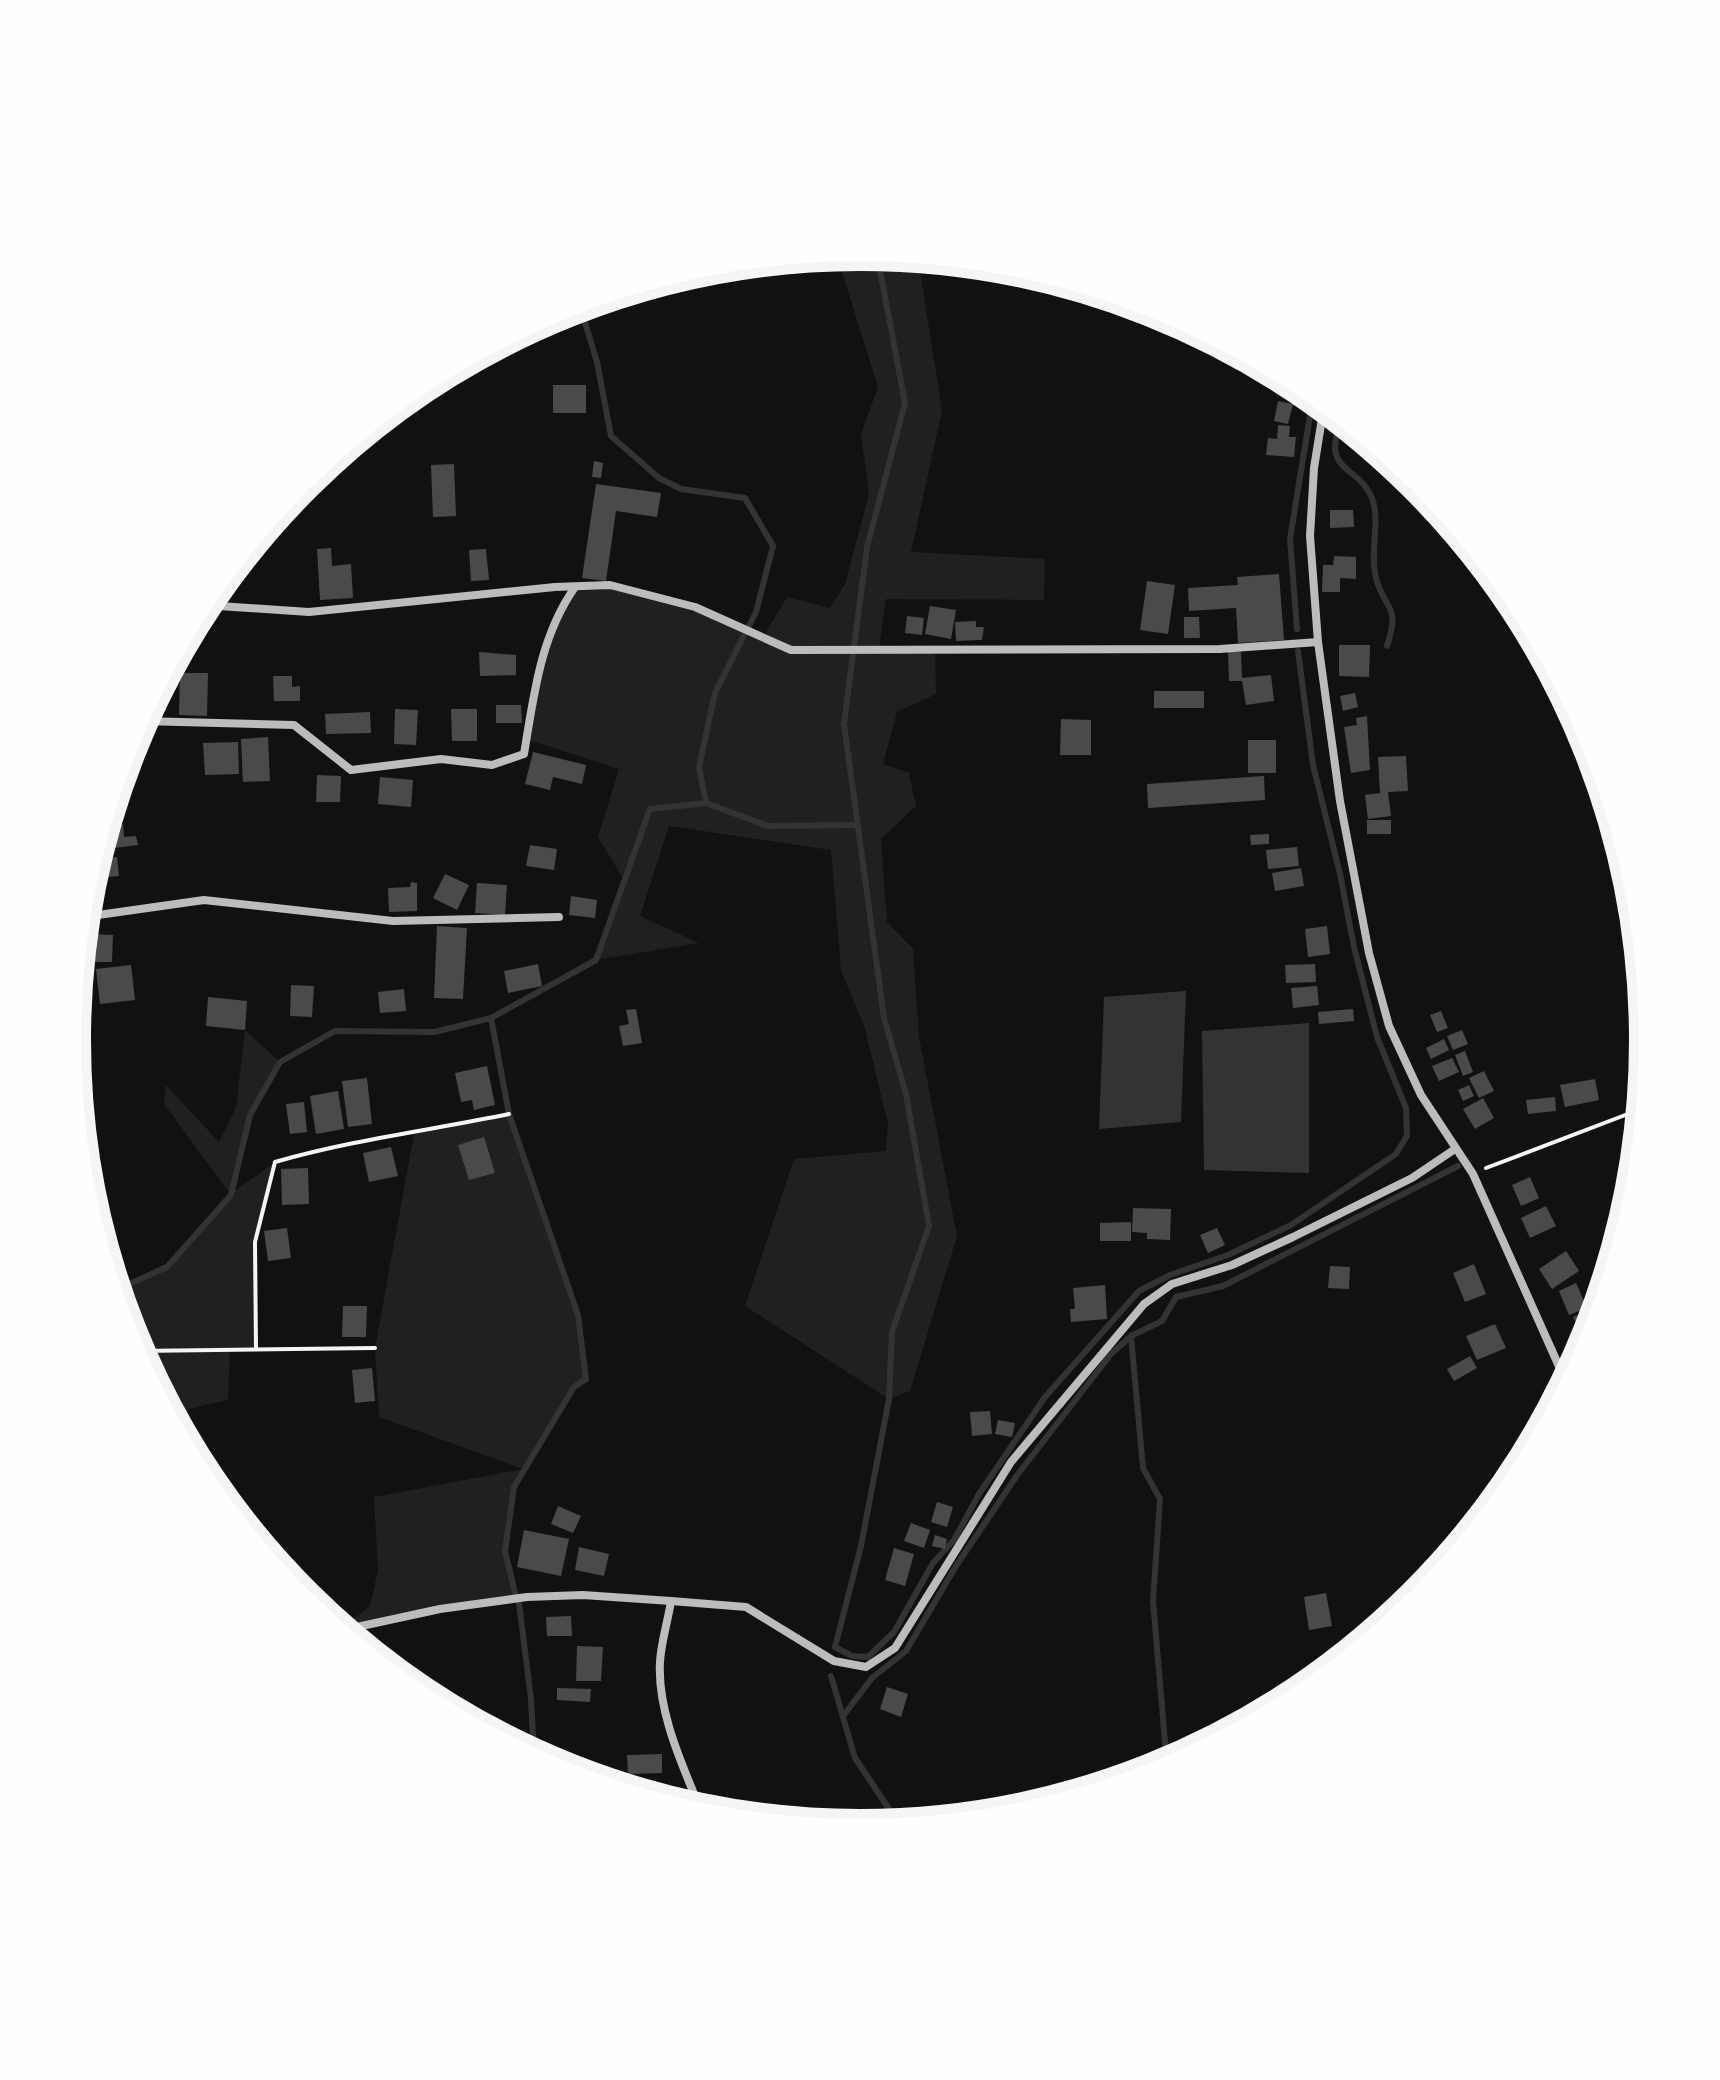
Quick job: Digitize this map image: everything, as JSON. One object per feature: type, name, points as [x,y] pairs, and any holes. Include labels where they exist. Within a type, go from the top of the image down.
[{"type":"street","points":[[1322,419],[1314,468],[1310,536],[1318,642],[1340,801],[1369,953],[1389,1026],[1421,1095],[1473,1174],[1560,1369]]},
{"type":"street","points":[[219,606],[309,612],[610,585],[695,607],[791,650],[1220,649],[1318,642]]},
{"type":"street","points":[[155,721],[294,725],[351,770],[441,759],[492,765],[524,754],[543,650],[561,606],[575,587]]},
{"type":"street","points":[[97,915],[204,900],[393,921],[559,917]]},
{"type":"street","points":[[356,1627],[440,1609],[527,1597],[583,1595],[671,1601],[746,1607],[834,1661],[866,1667],[895,1648],[1011,1462],[1144,1304],[1172,1284],[1232,1265],[1333,1218],[1412,1178],[1455,1149]]},
{"type":"street","points":[[671,1601],[660,1663],[664,1697],[676,1748],[695,1796]]},
{"type":"path","points":[[1473,1174],[1545,1143],[1630,1113]]},
{"type":"path","points":[[256,1349],[255,1242],[275,1162],[344,1143],[414,1134],[509,1114]]},
{"type":"path","points":[[152,1351],[375,1348]]},
{"type":"shaded area","points":[[840,267],[920,269],[942,411],[911,552],[1045,559],[1044,600],[886,599],[879,648],[935,649],[936,694],[897,712],[883,764],[909,773],[916,806],[881,839],[887,922],[913,949],[919,1037],[957,1236],[910,1391],[889,1399],[745,1306],[794,1159],[886,1151],[888,1124],[864,1025],[841,971],[831,850],[669,826],[640,916],[699,943],[596,960],[624,880],[598,837],[619,769],[526,739],[543,650],[575,587],[648,594],[718,617],[763,637],[787,597],[830,608],[845,584],[869,494],[861,434],[878,387]]},
{"type":"shaded area","points":[[1186,991],[1181,1122],[1099,1129],[1104,997]]},
{"type":"shaded area","points":[[1309,1023],[1309,1173],[1204,1170],[1202,1031]]},
{"type":"shaded area","points":[[245,1030],[280,1062],[250,1115],[232,1193],[275,1162],[255,1242],[256,1349],[230,1350],[228,1400],[188,1409],[188,1423],[145,1336],[126,1286],[167,1267],[231,1195],[164,1104],[166,1085],[219,1142],[236,1107]]},
{"type":"shaded area","points":[[509,1114],[578,1315],[586,1379],[574,1387],[514,1487],[505,1551],[517,1598],[355,1626],[350,1622],[370,1606],[378,1570],[374,1497],[523,1469],[379,1417],[375,1348],[414,1134]]},
{"type":"building","points":[[553,385],[586,385],[586,413],[553,413]]},
{"type":"building","points":[[1278,401],[1293,404],[1288,424],[1274,421]]},
{"type":"building","points":[[1278,425],[1290,426],[1289,437],[1296,437],[1294,457],[1266,455],[1268,438],[1277,439]]},
{"type":"building","points":[[594,461],[603,463],[601,478],[592,477]]},
{"type":"building","points":[[454,464],[456,516],[433,517],[431,465]]},
{"type":"building","points":[[596,484],[661,493],[657,517],[616,511],[606,581],[582,578]]},
{"type":"building","points":[[1330,510],[1353,510],[1354,527],[1330,528]]},
{"type":"building","points":[[331,548],[332,566],[351,564],[353,598],[320,600],[317,549]]},
{"type":"building","points":[[486,549],[489,580],[471,581],[469,550]]},
{"type":"building","points":[[1334,556],[1356,557],[1356,579],[1340,578],[1340,592],[1322,592],[1323,565],[1333,565]]},
{"type":"building","points":[[1279,574],[1284,640],[1238,643],[1236,608],[1189,611],[1188,588],[1238,585],[1237,577]]},
{"type":"building","points":[[1147,581],[1175,585],[1168,634],[1140,630]]},
{"type":"building","points":[[930,606],[956,610],[951,639],[925,634]]},
{"type":"building","points":[[907,616],[924,618],[922,635],[905,633]]},
{"type":"building","points":[[1184,617],[1199,617],[1200,638],[1184,638]]},
{"type":"building","points":[[976,621],[976,627],[984,627],[982,640],[956,641],[955,622]]},
{"type":"building","points":[[1339,645],[1370,645],[1369,677],[1339,676]]},
{"type":"building","points":[[479,652],[516,655],[516,675],[480,676]]},
{"type":"building","points":[[1228,652],[1241,652],[1242,678],[1271,675],[1274,701],[1246,705],[1242,681],[1229,681]]},
{"type":"building","points":[[180,673],[208,673],[207,716],[179,715]]},
{"type":"building","points":[[273,676],[292,676],[292,687],[300,686],[300,701],[274,701]]},
{"type":"building","points":[[1154,691],[1204,691],[1204,708],[1154,708]]},
{"type":"building","points":[[1355,693],[1358,707],[1343,711],[1340,696]]},
{"type":"building","points":[[496,705],[521,705],[522,723],[496,723]]},
{"type":"building","points":[[395,709],[418,710],[416,745],[394,744]]},
{"type":"building","points":[[451,709],[477,709],[477,741],[452,741]]},
{"type":"building","points":[[370,712],[371,733],[326,734],[325,714]]},
{"type":"building","points":[[1367,716],[1370,770],[1351,773],[1344,727],[1357,725],[1356,718]]},
{"type":"building","points":[[1061,719],[1091,720],[1091,755],[1060,755]]},
{"type":"building","points":[[268,737],[270,781],[243,782],[241,739]]},
{"type":"building","points":[[1248,740],[1276,740],[1276,773],[1248,773]]},
{"type":"building","points":[[238,742],[239,774],[205,775],[203,743]]},
{"type":"building","points":[[533,752],[586,765],[582,784],[553,777],[550,790],[525,784]]},
{"type":"building","points":[[1406,756],[1408,791],[1388,792],[1391,816],[1368,819],[1365,795],[1380,793],[1378,757]]},
{"type":"building","points":[[317,775],[341,776],[340,802],[316,802]]},
{"type":"building","points":[[1264,776],[1265,800],[1148,808],[1147,784]]},
{"type":"building","points":[[380,777],[413,780],[411,807],[378,804]]},
{"type":"building","points":[[1367,820],[1391,820],[1391,834],[1367,834]]},
{"type":"building","points":[[123,824],[124,837],[136,836],[138,845],[110,848],[117,825]]},
{"type":"building","points":[[1269,834],[1269,844],[1251,845],[1250,835]]},
{"type":"building","points":[[530,845],[557,849],[554,870],[526,866]]},
{"type":"building","points":[[1297,847],[1299,866],[1268,869],[1266,850]]},
{"type":"building","points":[[117,857],[119,876],[104,877],[108,858]]},
{"type":"building","points":[[1301,868],[1304,886],[1275,891],[1272,873]]},
{"type":"building","points":[[445,874],[469,885],[457,910],[433,898]]},
{"type":"building","points":[[411,882],[417,883],[417,911],[389,912],[388,888],[410,887]]},
{"type":"building","points":[[477,883],[507,885],[505,915],[475,913]]},
{"type":"building","points":[[571,896],[597,900],[595,918],[569,915]]},
{"type":"building","points":[[437,926],[467,928],[463,999],[434,998]]},
{"type":"building","points":[[1327,926],[1330,954],[1308,957],[1305,929]]},
{"type":"building","points":[[94,934],[113,935],[112,962],[91,962]]},
{"type":"building","points":[[538,964],[542,986],[508,993],[504,971]]},
{"type":"building","points":[[1315,964],[1316,982],[1286,983],[1285,965]]},
{"type":"building","points":[[131,965],[135,1000],[100,1004],[96,969]]},
{"type":"building","points":[[291,985],[314,986],[312,1017],[290,1016]]},
{"type":"building","points":[[1317,986],[1319,1005],[1293,1008],[1291,988]]},
{"type":"building","points":[[404,989],[406,1011],[380,1013],[378,992]]},
{"type":"building","points":[[208,997],[247,1001],[245,1030],[206,1026]]},
{"type":"building","points":[[636,1009],[642,1043],[623,1046],[619,1026],[629,1024],[626,1010]]},
{"type":"building","points":[[1353,1009],[1354,1021],[1319,1024],[1318,1012]]},
{"type":"building","points":[[1441,1011],[1448,1028],[1437,1032],[1430,1015]]},
{"type":"building","points":[[1462,1030],[1468,1044],[1453,1050],[1447,1036]]},
{"type":"building","points":[[1444,1039],[1449,1050],[1431,1059],[1426,1048]]},
{"type":"building","points":[[1465,1051],[1473,1072],[1463,1076],[1455,1055]]},
{"type":"building","points":[[1452,1058],[1459,1072],[1439,1081],[1432,1066]]},
{"type":"building","points":[[487,1066],[495,1105],[474,1110],[472,1100],[461,1102],[455,1073]]},
{"type":"building","points":[[1484,1071],[1494,1091],[1479,1098],[1469,1078]]},
{"type":"building","points":[[367,1078],[372,1124],[348,1127],[342,1081]]},
{"type":"building","points":[[1595,1079],[1599,1100],[1565,1107],[1560,1085]]},
{"type":"building","points":[[1469,1085],[1474,1096],[1463,1101],[1458,1090]]},
{"type":"building","points":[[338,1091],[344,1129],[316,1134],[310,1096]]},
{"type":"building","points":[[1555,1097],[1556,1111],[1528,1114],[1526,1100]]},
{"type":"building","points":[[1483,1098],[1494,1118],[1475,1129],[1463,1109]]},
{"type":"building","points":[[304,1102],[307,1132],[290,1134],[286,1104]]},
{"type":"building","points":[[484,1137],[495,1173],[469,1180],[458,1145]]},
{"type":"building","points":[[391,1147],[398,1176],[369,1182],[363,1153]]},
{"type":"building","points":[[308,1168],[309,1204],[282,1205],[281,1169]]},
{"type":"building","points":[[1530,1177],[1539,1198],[1521,1206],[1512,1185]]},
{"type":"building","points":[[1546,1206],[1556,1226],[1530,1238],[1521,1218]]},
{"type":"building","points":[[1133,1208],[1171,1209],[1170,1240],[1147,1239],[1147,1233],[1132,1232]]},
{"type":"building","points":[[1131,1222],[1131,1241],[1100,1241],[1100,1223]]},
{"type":"building","points":[[287,1228],[291,1258],[268,1261],[264,1231]]},
{"type":"building","points":[[1217,1228],[1225,1245],[1208,1253],[1200,1235]]},
{"type":"building","points":[[1566,1251],[1579,1271],[1552,1289],[1539,1269]]},
{"type":"building","points":[[1474,1264],[1486,1294],[1465,1302],[1453,1273]]},
{"type":"building","points":[[1330,1266],[1350,1267],[1349,1289],[1328,1288]]},
{"type":"building","points":[[1576,1283],[1586,1309],[1569,1315],[1559,1291]]},
{"type":"building","points":[[1105,1285],[1107,1319],[1071,1322],[1070,1309],[1075,1309],[1073,1288]]},
{"type":"building","points":[[343,1306],[367,1306],[366,1337],[342,1337]]},
{"type":"building","points":[[1584,1312],[1578,1328],[1573,1317]]},
{"type":"building","points":[[1495,1324],[1506,1348],[1477,1360],[1466,1336]]},
{"type":"building","points":[[1470,1356],[1477,1368],[1454,1381],[1447,1369]]},
{"type":"building","points":[[372,1368],[375,1401],[355,1403],[352,1370]]},
{"type":"building","points":[[990,1411],[992,1434],[972,1436],[970,1412]]},
{"type":"building","points":[[998,1420],[1015,1423],[1012,1437],[995,1434]]},
{"type":"building","points":[[937,1502],[953,1507],[947,1527],[931,1522]]},
{"type":"building","points":[[558,1506],[581,1516],[573,1533],[551,1524]]},
{"type":"building","points":[[911,1523],[930,1530],[924,1548],[904,1541]]},
{"type":"building","points":[[524,1530],[569,1539],[561,1576],[517,1567]]},
{"type":"building","points":[[935,1535],[947,1539],[945,1549],[932,1546]]},
{"type":"building","points":[[579,1547],[609,1554],[604,1576],[575,1570]]},
{"type":"building","points":[[894,1548],[914,1554],[905,1586],[885,1580]]},
{"type":"building","points":[[1326,1593],[1332,1626],[1309,1630],[1304,1597]]},
{"type":"building","points":[[571,1616],[572,1636],[547,1636],[546,1617]]},
{"type":"building","points":[[577,1646],[603,1647],[601,1681],[576,1681]]},
{"type":"building","points":[[887,1687],[908,1694],[901,1717],[880,1709]]},
{"type":"building","points":[[557,1688],[591,1689],[590,1702],[557,1700]]},
{"type":"building","points":[[662,1754],[662,1773],[628,1774],[627,1755]]},
{"type":"waterway","points":[[879,267],[905,403],[867,547],[844,724],[884,1018],[906,1094],[929,1226],[892,1332],[889,1399],[861,1546],[835,1647],[852,1656],[868,1657],[894,1632],[933,1563],[954,1540],[979,1494],[1045,1397],[1139,1291],[1170,1275],[1228,1255],[1291,1225],[1396,1154],[1407,1136],[1406,1108],[1377,1037],[1313,765],[1298,651]]},
{"type":"waterway","points":[[584,318],[597,362],[611,436],[659,478],[681,489],[745,498],[773,546],[756,612],[715,693],[699,767],[706,803],[768,826],[857,825]]},
{"type":"waterway","points":[[1297,629],[1290,539],[1311,411]]},
{"type":"waterway","points":[[1338,432],[1335,450],[1338,459],[1366,487],[1372,498],[1375,517],[1374,568],[1392,615],[1387,646]]},
{"type":"waterway","points":[[126,1286],[167,1267],[231,1195],[250,1115],[280,1062],[335,1031],[434,1032],[491,1018],[596,960],[650,809],[706,803]]},
{"type":"waterway","points":[[491,1018],[509,1114],[578,1315],[586,1379],[574,1387],[514,1487],[505,1551],[515,1593]]},
{"type":"waterway","points":[[1166,1751],[1153,1601],[1160,1499],[1143,1468],[1131,1336],[1162,1321],[1176,1297],[1223,1286],[1458,1166]]},
{"type":"waterway","points":[[843,1716],[872,1678],[906,1651],[956,1566],[1018,1474],[1111,1354],[1131,1336]]},
{"type":"waterway","points":[[519,1603],[533,1741]]},
{"type":"waterway","points":[[831,1676],[855,1758],[892,1813]]}]
